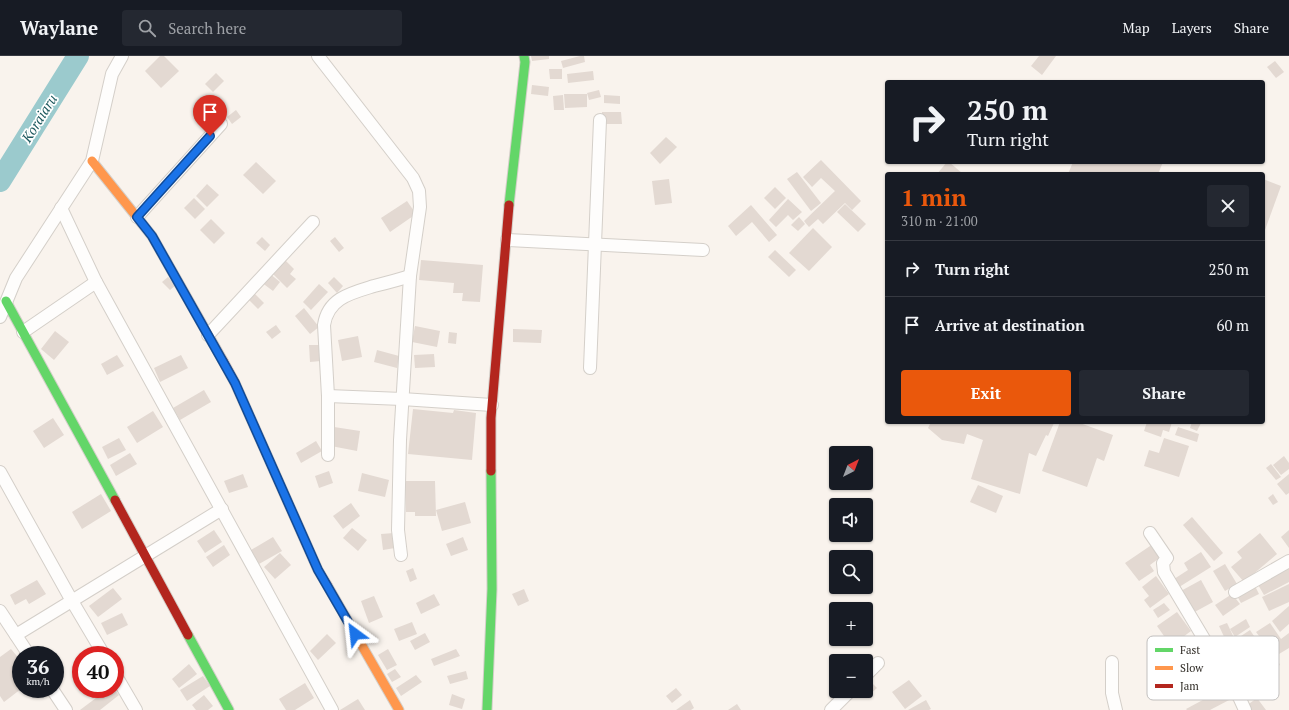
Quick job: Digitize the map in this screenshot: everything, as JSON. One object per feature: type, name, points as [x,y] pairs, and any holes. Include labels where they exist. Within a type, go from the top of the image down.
[{"type":"street","points":[[0,317],[16,278],[92,161],[112,74],[122,56]]},
{"type":"street","points":[[318,56],[413,178],[419,192],[420,207],[410,276],[402,399],[398,530],[401,555]]},
{"type":"street","points":[[487,710],[492,589],[491,418],[506,240],[525,62],[524,56]]},
{"type":"street","points":[[590,368],[600,120]]},
{"type":"street","points":[[137,217],[221,124]]},
{"type":"street","points":[[92,161],[152,236],[235,383],[318,570],[399,710]]},
{"type":"street","points":[[62,208],[96,282],[332,710]]},
{"type":"street","points":[[208,335],[313,222]]},
{"type":"street","points":[[506,240],[703,250]]},
{"type":"street","points":[[328,455],[328,396],[324,325],[326,316],[330,309],[345,296],[410,276]]},
{"type":"street","points":[[23,332],[96,282]]},
{"type":"street","points":[[6,301],[229,710]]},
{"type":"street","points":[[328,396],[402,399],[492,406]]},
{"type":"street","points":[[0,472],[99,646]]},
{"type":"street","points":[[16,635],[222,509]]},
{"type":"street","points":[[1150,533],[1167,558],[1163,563],[1164,572],[1202,636]]},
{"type":"street","points":[[1235,592],[1289,561]]},
{"type":"street","points":[[0,611],[23,646]]},
{"type":"street","points":[[1112,662],[1112,693],[1116,710]]},
{"type":"street","points":[[873,668],[878,663]]},
{"type":"street","points":[[124,689],[136,710]]},
{"type":"street","points":[[58,698],[66,710]]},
{"type":"street","points":[[831,710],[843,698]]},
{"type":"street","points":[[1240,700],[1245,710]]},
{"type":"building","points":[[160,56],[164,56],[179,71],[161,88],[145,71]]},
{"type":"building","points":[[531,56],[549,56],[549,59],[532,61]]},
{"type":"building","points":[[584,56],[585,62],[563,68],[561,61]]},
{"type":"building","points":[[1039,56],[1056,56],[1042,75],[1031,66]]},
{"type":"building","points":[[1275,61],[1284,72],[1276,78],[1267,67]]},
{"type":"building","points":[[549,69],[562,69],[562,79],[550,79]]},
{"type":"building","points":[[593,71],[594,80],[568,83],[567,74]]},
{"type":"building","points":[[216,73],[224,81],[213,92],[205,84]]},
{"type":"building","points":[[532,85],[549,87],[548,96],[531,94]]},
{"type":"building","points":[[599,90],[601,97],[589,100],[587,93]]},
{"type":"building","points":[[564,94],[587,94],[587,107],[565,108]]},
{"type":"building","points":[[563,95],[564,110],[554,110],[553,96]]},
{"type":"building","points":[[604,95],[620,96],[620,104],[604,103]]},
{"type":"building","points":[[236,110],[241,117],[232,124],[227,117]]},
{"type":"building","points":[[602,112],[621,112],[622,124],[602,124]]},
{"type":"building","points":[[666,137],[677,147],[660,164],[650,153]]},
{"type":"building","points":[[821,160],[861,201],[852,210],[845,203],[823,224],[818,219],[809,227],[804,221],[835,191],[821,178],[812,187],[803,177]]},
{"type":"building","points":[[256,162],[276,181],[263,194],[243,175]]},
{"type":"building","points":[[945,164],[951,164],[961,172],[939,172]]},
{"type":"building","points":[[1072,164],[1162,164],[1159,172],[1069,172]]},
{"type":"building","points":[[797,172],[821,203],[811,211],[787,179]]},
{"type":"building","points":[[669,179],[672,203],[655,205],[652,181]]},
{"type":"building","points":[[1265,180],[1281,186],[1265,230]]},
{"type":"building","points":[[207,184],[219,195],[207,207],[196,196]]},
{"type":"building","points":[[775,187],[786,198],[775,209],[764,198]]},
{"type":"building","points":[[194,198],[205,209],[195,219],[184,208]]},
{"type":"building","points":[[788,199],[802,212],[793,220],[788,215],[776,227],[769,220]]},
{"type":"building","points":[[407,201],[416,214],[390,232],[381,218]]},
{"type":"building","points":[[845,204],[866,224],[858,232],[837,212]]},
{"type":"building","points":[[751,205],[777,235],[769,242],[752,222],[736,236],[728,226]]},
{"type":"building","points":[[799,217],[805,224],[798,231],[791,225]]},
{"type":"building","points":[[211,219],[225,233],[214,244],[200,230]]},
{"type":"building","points":[[813,228],[832,247],[809,271],[789,253]]},
{"type":"building","points":[[262,237],[270,245],[265,251],[256,243]]},
{"type":"building","points":[[335,237],[344,248],[339,252],[330,241]]},
{"type":"building","points":[[775,250],[796,270],[789,277],[768,257]]},
{"type":"building","points":[[283,258],[294,269],[290,274],[296,279],[287,288],[270,271]]},
{"type":"building","points":[[421,260],[483,265],[480,302],[462,301],[463,293],[453,293],[454,283],[419,280]]},
{"type":"building","points":[[269,273],[280,282],[273,291],[261,282]]},
{"type":"building","points":[[168,277],[176,285],[170,290],[162,282]]},
{"type":"building","points":[[334,277],[343,286],[337,293],[328,283]]},
{"type":"building","points":[[319,284],[328,292],[311,310],[303,302]]},
{"type":"building","points":[[252,291],[264,303],[258,309],[246,297]]},
{"type":"building","points":[[304,308],[319,327],[310,334],[295,316]]},
{"type":"building","points":[[276,325],[281,332],[272,339],[266,332]]},
{"type":"building","points":[[415,326],[440,331],[437,347],[412,342]]},
{"type":"building","points":[[513,329],[542,330],[541,343],[513,342]]},
{"type":"building","points":[[55,331],[69,342],[54,360],[41,349]]},
{"type":"building","points":[[449,332],[457,333],[456,344],[448,343]]},
{"type":"building","points":[[358,336],[362,357],[342,361],[338,340]]},
{"type":"building","points":[[309,345],[320,345],[321,361],[310,362]]},
{"type":"building","points":[[377,350],[399,356],[397,368],[374,362]]},
{"type":"building","points":[[434,354],[435,367],[415,368],[414,355]]},
{"type":"building","points":[[117,355],[124,366],[107,375],[101,364]]},
{"type":"building","points":[[181,355],[188,368],[160,382],[154,368]]},
{"type":"building","points":[[204,390],[211,402],[180,420],[173,408]]},
{"type":"building","points":[[413,409],[453,413],[454,410],[476,413],[472,460],[408,454]]},
{"type":"building","points":[[153,411],[163,427],[137,443],[127,427]]},
{"type":"building","points":[[53,418],[64,435],[44,448],[33,431]]},
{"type":"building","points":[[930,424],[1054,424],[1048,436],[1046,435],[1036,456],[1029,453],[1020,494],[971,479],[983,440],[967,434],[964,444],[942,440],[928,428]]},
{"type":"building","points":[[1059,424],[1083,424],[1113,435],[1104,461],[1097,458],[1087,487],[1042,471]]},
{"type":"building","points":[[1146,424],[1171,424],[1169,432],[1163,430],[1161,437],[1144,431]]},
{"type":"building","points":[[1191,424],[1200,424],[1197,431],[1190,428]]},
{"type":"building","points":[[334,427],[360,431],[357,451],[331,446]]},
{"type":"building","points":[[1178,427],[1199,434],[1197,442],[1175,435]]},
{"type":"building","points":[[119,438],[126,450],[108,459],[102,447]]},
{"type":"building","points":[[1164,438],[1189,446],[1179,477],[1144,466],[1149,450],[1159,453]]},
{"type":"building","points":[[316,441],[322,451],[301,463],[296,453]]},
{"type":"building","points":[[130,453],[137,464],[116,476],[110,465]]},
{"type":"building","points":[[1284,456],[1289,463],[1289,469],[1281,475],[1273,465]]},
{"type":"building","points":[[1271,464],[1281,477],[1276,480],[1266,468]]},
{"type":"building","points":[[329,471],[333,483],[319,488],[315,476]]},
{"type":"building","points":[[362,473],[389,480],[385,497],[358,491]]},
{"type":"building","points":[[243,474],[248,487],[229,493],[224,481]]},
{"type":"building","points":[[1289,474],[1289,493],[1286,495],[1277,484]]},
{"type":"building","points":[[405,481],[435,481],[436,516],[415,516],[415,512],[406,512]]},
{"type":"building","points":[[978,485],[1003,496],[996,513],[970,502]]},
{"type":"building","points":[[101,494],[111,511],[82,529],[72,512]]},
{"type":"building","points":[[1273,494],[1278,502],[1273,505],[1268,498]]},
{"type":"building","points":[[465,502],[471,523],[442,531],[436,510]]},
{"type":"building","points":[[351,503],[360,516],[343,529],[333,516]]},
{"type":"building","points":[[1192,517],[1223,553],[1214,561],[1183,525]]},
{"type":"building","points":[[352,528],[367,540],[358,551],[343,538]]},
{"type":"building","points":[[214,530],[222,542],[205,553],[197,541]]},
{"type":"building","points":[[1289,530],[1289,548],[1281,537]]},
{"type":"building","points":[[394,533],[395,548],[383,550],[381,534]]},
{"type":"building","points":[[1260,533],[1277,554],[1244,582],[1231,567],[1242,558],[1237,552]]},
{"type":"building","points":[[273,537],[282,551],[259,564],[251,550]]},
{"type":"building","points":[[463,537],[468,550],[451,556],[446,544]]},
{"type":"building","points":[[1153,544],[1162,556],[1150,565],[1154,571],[1139,581],[1125,563]]},
{"type":"building","points":[[224,545],[230,555],[213,567],[206,557]]},
{"type":"building","points":[[1201,552],[1211,567],[1176,589],[1171,581],[1188,570],[1184,563]]},
{"type":"building","points":[[280,553],[291,565],[275,579],[264,567]]},
{"type":"building","points":[[1225,564],[1237,584],[1225,591],[1213,571]]},
{"type":"building","points":[[1289,565],[1289,582],[1264,595],[1257,583]]},
{"type":"building","points":[[413,568],[417,579],[410,582],[406,571]]},
{"type":"building","points":[[1156,576],[1169,594],[1150,608],[1144,600],[1149,596],[1142,587]]},
{"type":"building","points":[[37,580],[46,594],[29,604],[26,599],[15,605],[10,595]]},
{"type":"building","points":[[1201,580],[1213,602],[1191,614],[1179,592]]},
{"type":"building","points":[[1254,584],[1259,594],[1241,603],[1236,594]]},
{"type":"building","points":[[1289,584],[1289,602],[1269,611],[1262,597]]},
{"type":"building","points":[[113,588],[122,599],[98,617],[89,606]]},
{"type":"building","points":[[524,589],[529,601],[518,606],[512,594]]},
{"type":"building","points":[[434,594],[440,605],[421,614],[416,603]]},
{"type":"building","points":[[1232,594],[1240,604],[1223,616],[1215,605]]},
{"type":"building","points":[[374,596],[383,617],[369,623],[361,601]]},
{"type":"building","points":[[1164,603],[1170,610],[1158,618],[1153,610]]},
{"type":"building","points":[[1289,606],[1289,624],[1280,632],[1272,621]]},
{"type":"building","points":[[1177,612],[1191,631],[1184,636],[1164,636],[1157,626]]},
{"type":"building","points":[[122,613],[128,625],[107,635],[101,623]]},
{"type":"building","points":[[1246,619],[1250,627],[1236,636],[1234,636],[1230,629]]},
{"type":"building","points":[[412,622],[417,634],[399,641],[394,629]]},
{"type":"building","points":[[1227,623],[1233,636],[1224,636],[1219,626]]},
{"type":"building","points":[[1270,623],[1279,636],[1259,636],[1256,632]]},
{"type":"building","points":[[1250,630],[1254,636],[1241,636]]},
{"type":"building","points":[[425,633],[430,642],[415,650],[410,641]]},
{"type":"building","points":[[1289,633],[1289,648],[1279,654],[1279,636],[1281,639]]},
{"type":"building","points":[[327,634],[336,643],[318,660],[310,651]]},
{"type":"building","points":[[11,649],[12,650],[12,696],[4,702],[0,696],[0,657]]},
{"type":"building","points":[[388,649],[397,665],[387,670],[378,655]]},
{"type":"building","points":[[456,649],[460,656],[434,666],[431,659]]},
{"type":"building","points":[[189,664],[197,674],[179,688],[172,679]]},
{"type":"building","points":[[395,669],[401,677],[392,682],[387,674]]},
{"type":"building","points":[[466,671],[468,679],[450,684],[447,676]]},
{"type":"building","points":[[416,675],[422,682],[401,696],[396,688]]},
{"type":"building","points":[[203,676],[210,686],[187,701],[180,690]]},
{"type":"building","points":[[909,680],[922,696],[905,709],[892,692]]},
{"type":"building","points":[[305,683],[314,698],[295,710],[286,710],[279,699]]},
{"type":"building","points":[[873,684],[877,688],[873,692]]},
{"type":"building","points":[[676,688],[682,695],[672,703],[666,696]]},
{"type":"building","points":[[452,694],[465,699],[462,709],[449,705]]},
{"type":"building","points":[[204,695],[213,706],[208,710],[196,710],[192,705]]},
{"type":"building","points":[[96,698],[115,698],[100,710],[80,710]]},
{"type":"building","points":[[358,699],[365,710],[340,710]]},
{"type":"building","points":[[690,700],[694,708],[691,710],[676,710]]},
{"type":"building","points":[[926,700],[931,709],[908,710]]},
{"type":"building","points":[[1203,700],[1229,700],[1210,710],[1186,709]]},
{"type":"building","points":[[1254,700],[1258,700],[1266,710],[1249,710],[1246,706]]},
{"type":"building","points":[[737,704],[741,710],[728,710]]},
{"type":"waterway","name":"Koraiaru","points":[[0,181],[78,56]]},
{"type":"traffic: fast","points":[[509,205],[525,62],[524,56]]},
{"type":"traffic: fast","points":[[6,301],[115,500]]},
{"type":"traffic: fast","points":[[487,710],[492,589],[491,471]]},
{"type":"traffic: fast","points":[[188,635],[229,710]]},
{"type":"traffic: slow","points":[[92,161],[152,236],[223,361]]},
{"type":"traffic: slow","points":[[327,585],[399,710]]},
{"type":"traffic: jam","points":[[491,471],[491,418],[509,205]]},
{"type":"traffic: jam","points":[[223,361],[235,383],[318,570],[327,585]]},
{"type":"traffic: jam","points":[[115,500],[188,635]]},
{"type":"route","points":[[210,136],[137,217],[152,236],[235,383],[318,570],[355,634]]}]
